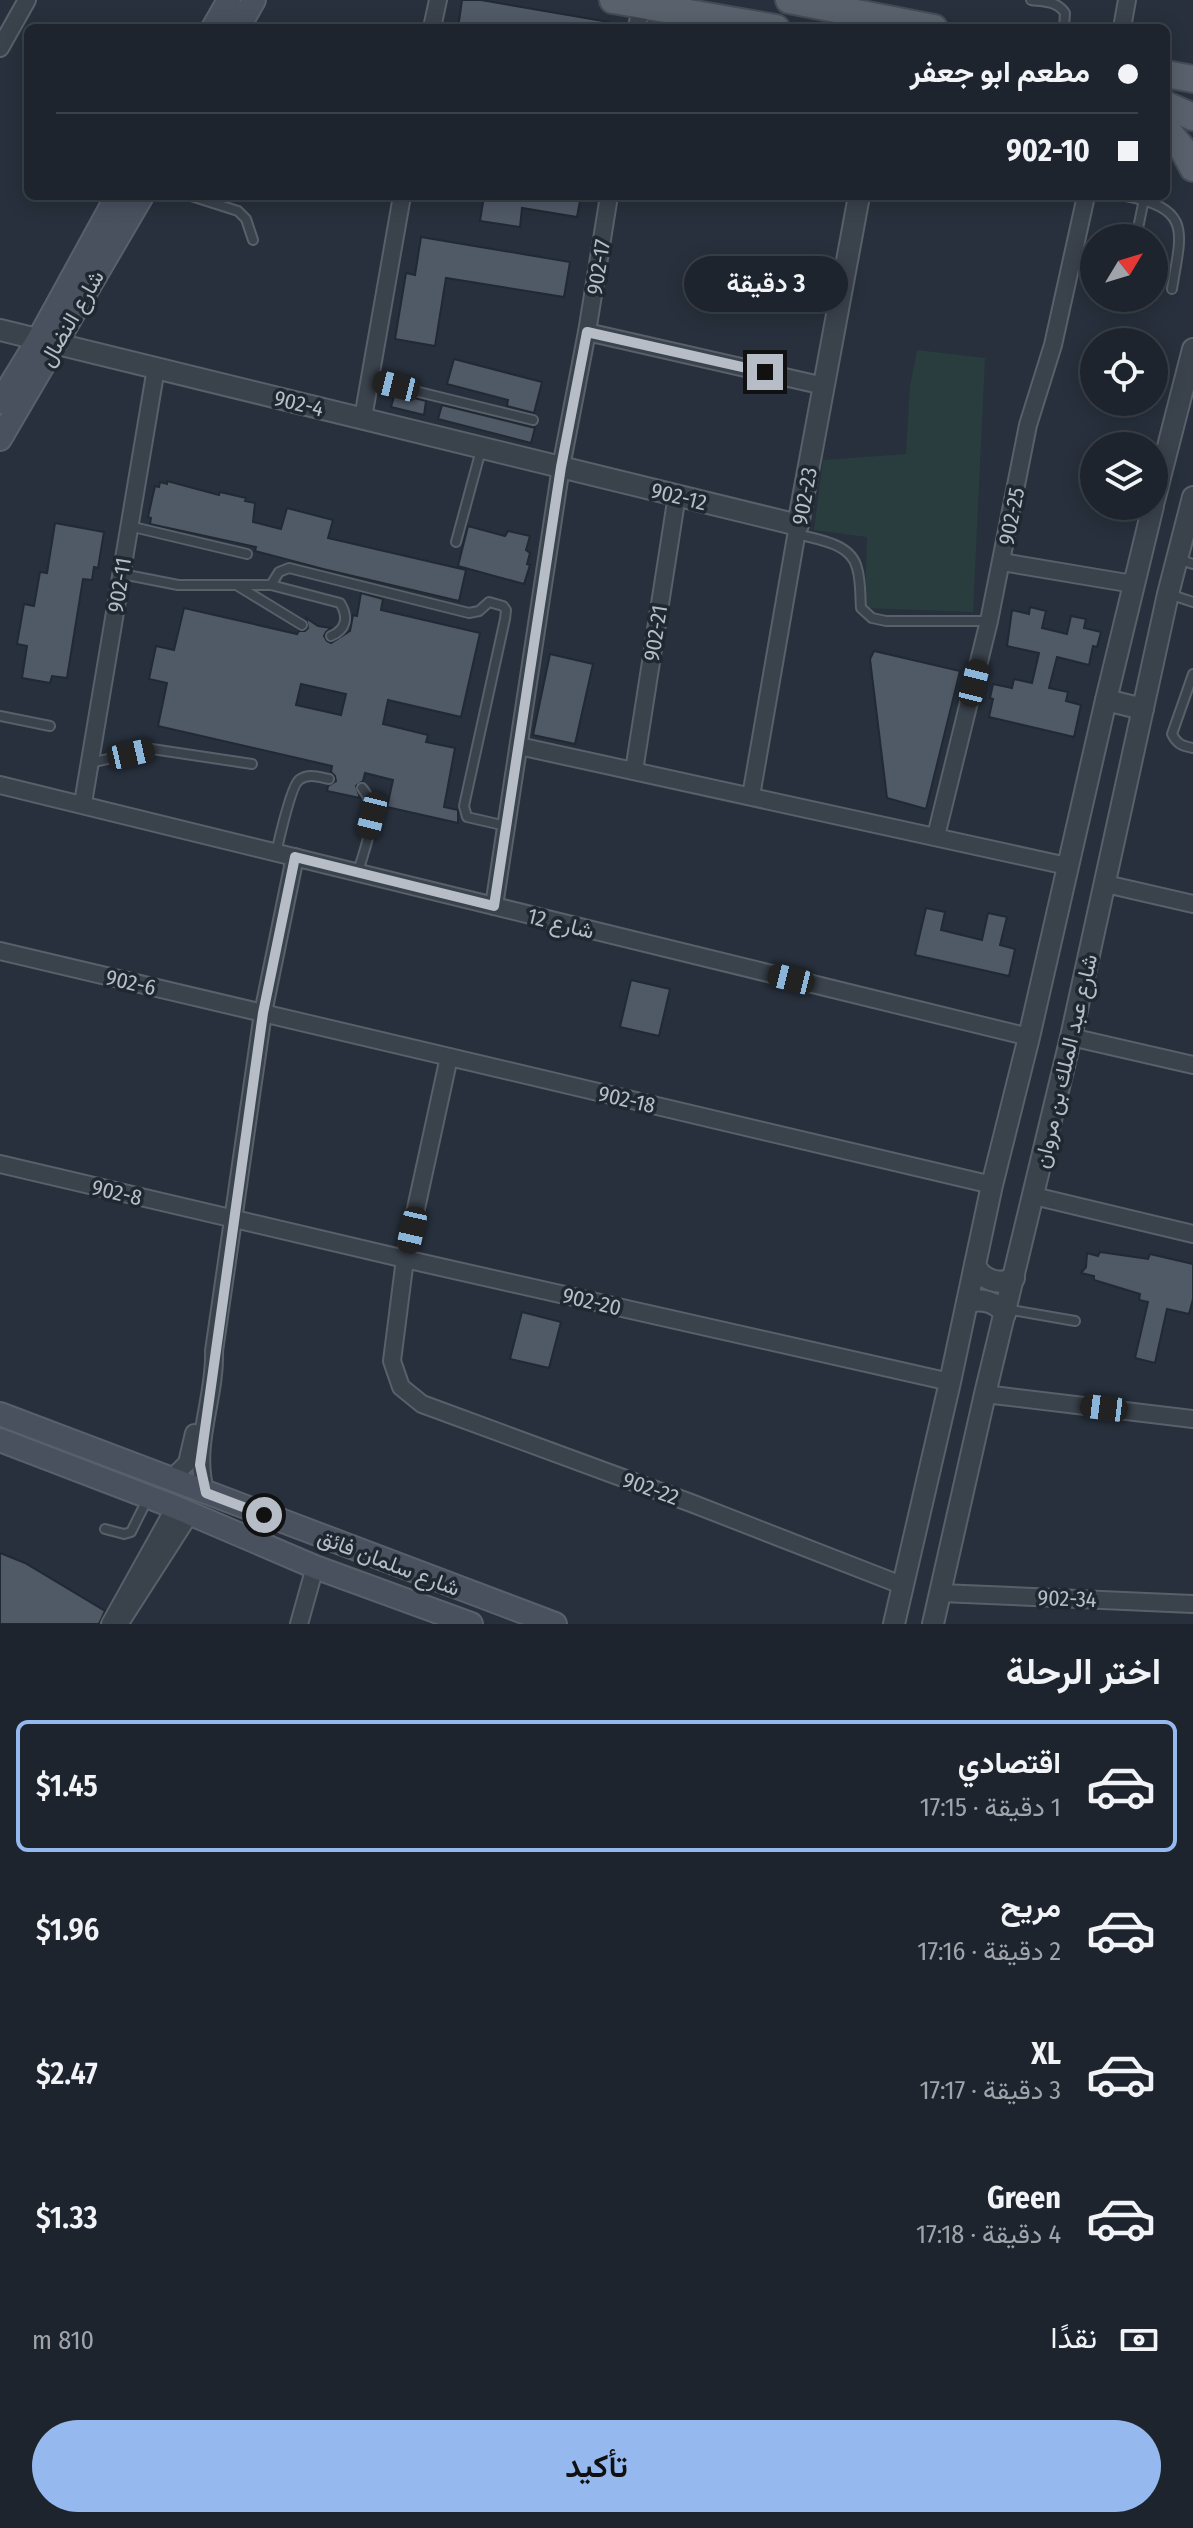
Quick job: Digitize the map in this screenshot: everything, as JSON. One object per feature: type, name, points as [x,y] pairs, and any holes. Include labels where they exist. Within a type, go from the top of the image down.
[{"type":"main road","points":[[215,24],[229,0]]},
{"type":"main road","points":[[240,24],[254,0]]},
{"type":"main road","points":[[613,0],[639,16],[730,24]]},
{"type":"main road","points":[[789,0],[892,13],[923,24]]},
{"type":"main road","points":[[1170,75],[1193,79]]},
{"type":"main road","points":[[1170,107],[1193,117]]},
{"type":"main road","points":[[1170,134],[1193,168]]},
{"type":"main road","name":"شارع النضال","points":[[0,439],[115,200]]},
{"type":"main road","name":"شارع النضال","points":[[0,402],[47,342],[139,200]]},
{"type":"main road","name":"شارع سلمان فائق","points":[[0,1414],[555,1624]]},
{"type":"main road","name":"شارع سلمان فائق","points":[[0,1440],[149,1497],[315,1567],[471,1624]]},
{"type":"street","points":[[0,48],[27,0]]},
{"type":"street","points":[[433,24],[438,0]]},
{"type":"street","points":[[1123,24],[1127,0]]},
{"type":"street","points":[[363,418],[401,200]]},
{"type":"street","name":"902-17","points":[[494,906],[561,467],[608,200]]},
{"type":"street","name":"902-23","points":[[751,796],[858,200]]},
{"type":"street","name":"902-25","points":[[936,836],[989,621],[1028,425],[1053,345],[1085,200]]},
{"type":"street","name":"902-4","points":[[0,330],[561,467]]},
{"type":"street","points":[[587,332],[824,386]]},
{"type":"street","name":"شارع عبد الملك بن مروان","points":[[1168,447],[1193,349]]},
{"type":"street","name":"902-11","points":[[83,803],[156,368]]},
{"type":"street","name":"902-12","points":[[561,467],[677,495],[798,530]]},
{"type":"street","name":"902-21","points":[[634,771],[677,495]]},
{"type":"street","points":[[1168,502],[1192,503]]},
{"type":"street","name":"شارع عبد الملك بن مروان","points":[[933,1624],[1106,884],[1168,594],[1185,562],[1192,503]]},
{"type":"street","name":"شارع عبد الملك بن مروان","points":[[894,1624],[992,1185],[1149,520]]},
{"type":"street","points":[[1002,562],[1133,584]]},
{"type":"street","points":[[1106,700],[1143,709]]},
{"type":"street","points":[[519,746],[1067,866]]},
{"type":"street","name":"شارع 12","points":[[0,785],[1029,1037]]},
{"type":"street","points":[[206,1493],[200,1465],[215,1371],[214,1351],[263,1013],[295,857]]},
{"type":"street","points":[[1106,884],[1193,904]]},
{"type":"street","name":"902-6","points":[[0,951],[263,1013]]},
{"type":"street","name":"902-18","points":[[263,1013],[992,1185]]},
{"type":"street","points":[[1071,1037],[1193,1065]]},
{"type":"street","points":[[405,1259],[449,1057]]},
{"type":"street","name":"902-8","points":[[0,1164],[234,1220]]},
{"type":"street","points":[[1034,1196],[1193,1234]]},
{"type":"street","name":"902-20","points":[[234,1220],[950,1382]]},
{"type":"street","name":"902-22","points":[[405,1259],[392,1361],[401,1387],[422,1404],[691,1503],[904,1586]]},
{"type":"street","points":[[975,1265],[979,1273],[989,1279],[1001,1282],[1014,1278]]},
{"type":"street","points":[[967,1303],[976,1300],[988,1302],[1006,1312]]},
{"type":"street","points":[[170,1480],[184,1467],[190,1455],[204,1374],[214,1351]]},
{"type":"street","points":[[985,1394],[1193,1419]]},
{"type":"street","points":[[110,1624],[183,1511]]},
{"type":"street","points":[[118,1624],[183,1511]]},
{"type":"street","points":[[299,1624],[315,1567]]},
{"type":"street","name":"902-34","points":[[941,1593],[1193,1604]]},
{"type":"lane","points":[[1031,0],[1055,3],[1065,13],[1064,24]]},
{"type":"lane","points":[[204,200],[238,211],[246,219],[253,240]]},
{"type":"lane","points":[[1139,224],[1144,200]]},
{"type":"lane","points":[[1146,200],[1164,207],[1176,219],[1180,238],[1172,289]]},
{"type":"lane","points":[[369,380],[533,420]]},
{"type":"lane","points":[[456,542],[482,448]]},
{"type":"lane","points":[[128,526],[247,554]]},
{"type":"lane","points":[[798,530],[842,548],[851,555],[857,567],[861,608],[872,618],[886,621],[989,621]]},
{"type":"lane","points":[[271,585],[279,572],[289,568],[469,613],[479,611],[489,602],[503,606],[505,619],[464,806],[467,817],[506,826]]},
{"type":"lane","points":[[121,574],[178,585],[271,585],[340,603],[346,617],[344,626],[331,636]]},
{"type":"lane","points":[[235,584],[302,625]]},
{"type":"lane","points":[[1168,594],[1193,602]]},
{"type":"lane","points":[[1193,674],[1172,734],[1176,741],[1193,748]]},
{"type":"lane","points":[[0,716],[50,726]]},
{"type":"lane","points":[[89,764],[152,749],[252,764]]},
{"type":"lane","points":[[276,853],[295,784],[306,776],[329,779]]},
{"type":"lane","points":[[358,873],[372,816],[371,801],[362,788]]},
{"type":"lane","points":[[1006,1312],[1075,1321]]},
{"type":"lane","points":[[105,1529],[124,1534],[131,1532],[149,1497]]},
{"type":"green space","points":[[917,350],[985,358],[973,612],[865,608],[867,537],[814,530],[823,460],[906,454],[910,386]]},
{"type":"building","points":[[462,0],[481,0],[609,22],[609,24],[459,24]]},
{"type":"building","points":[[483,200],[580,200],[577,217],[522,208],[520,227],[480,221]]},
{"type":"building","points":[[421,237],[570,262],[564,297],[446,278],[435,346],[395,339],[406,273],[415,275]]},
{"type":"building","points":[[454,359],[542,382],[534,413],[507,406],[508,400],[447,384]]},
{"type":"building","points":[[395,393],[426,401],[424,415],[391,407]]},
{"type":"building","points":[[442,405],[535,428],[531,443],[438,419]]},
{"type":"building","points":[[167,481],[219,495],[220,492],[246,498],[245,501],[255,503],[253,522],[281,529],[287,508],[333,520],[328,538],[466,570],[459,601],[255,551],[256,547],[150,524],[151,518],[148,517],[155,486],[159,487],[160,482],[167,484]]},
{"type":"building","points":[[55,523],[104,532],[98,568],[94,567],[92,580],[83,579],[67,678],[52,676],[50,683],[22,678],[27,646],[17,644],[24,604],[34,606],[40,572],[47,573]]},
{"type":"building","points":[[468,526],[505,536],[508,531],[530,536],[526,550],[530,553],[527,564],[530,565],[524,584],[458,566]]},
{"type":"building","points":[[361,593],[383,599],[381,610],[480,633],[461,717],[388,700],[383,724],[428,735],[426,742],[455,748],[444,807],[458,810],[458,823],[387,807],[393,780],[365,773],[363,781],[356,786],[360,798],[327,791],[328,786],[336,781],[331,772],[332,766],[158,726],[167,683],[149,679],[156,646],[174,650],[184,608],[297,634],[308,628],[306,618],[318,626],[331,628],[324,636],[331,643],[350,631],[353,615],[357,616]],"holes":[[[301,684],[346,694],[341,715],[296,705]]]},
{"type":"building","points":[[1030,607],[1046,611],[1042,628],[1067,634],[1071,616],[1086,619],[1084,628],[1101,632],[1097,647],[1093,646],[1089,665],[1057,657],[1049,688],[1068,692],[1066,701],[1081,705],[1074,737],[989,717],[993,684],[1012,688],[1014,679],[1032,683],[1039,653],[1007,646],[1012,610],[1029,614]]},
{"type":"building","points":[[874,651],[960,671],[926,809],[887,798],[870,659]]},
{"type":"building","points":[[550,654],[593,664],[575,744],[533,735]]},
{"type":"building","points":[[926,908],[945,912],[941,930],[982,940],[988,913],[1007,917],[1000,945],[1015,949],[1009,976],[915,955]]},
{"type":"building","points":[[631,980],[670,989],[659,1036],[620,1027]]},
{"type":"building","points":[[1100,1252],[1148,1259],[1150,1254],[1193,1264],[1193,1299],[1189,1314],[1167,1309],[1155,1363],[1135,1358],[1148,1302],[1139,1300],[1140,1294],[1081,1273],[1086,1267],[1087,1253],[1098,1256]]},
{"type":"building","points":[[522,1312],[561,1322],[549,1368],[510,1359]]},
{"type":"building","points":[[0,1553],[25,1563],[105,1611],[99,1624],[0,1624]]},
{"type":"route","points":[[264,1515],[206,1493],[200,1465],[263,1013],[295,857],[494,906],[561,467],[587,332],[765,372]]}]
